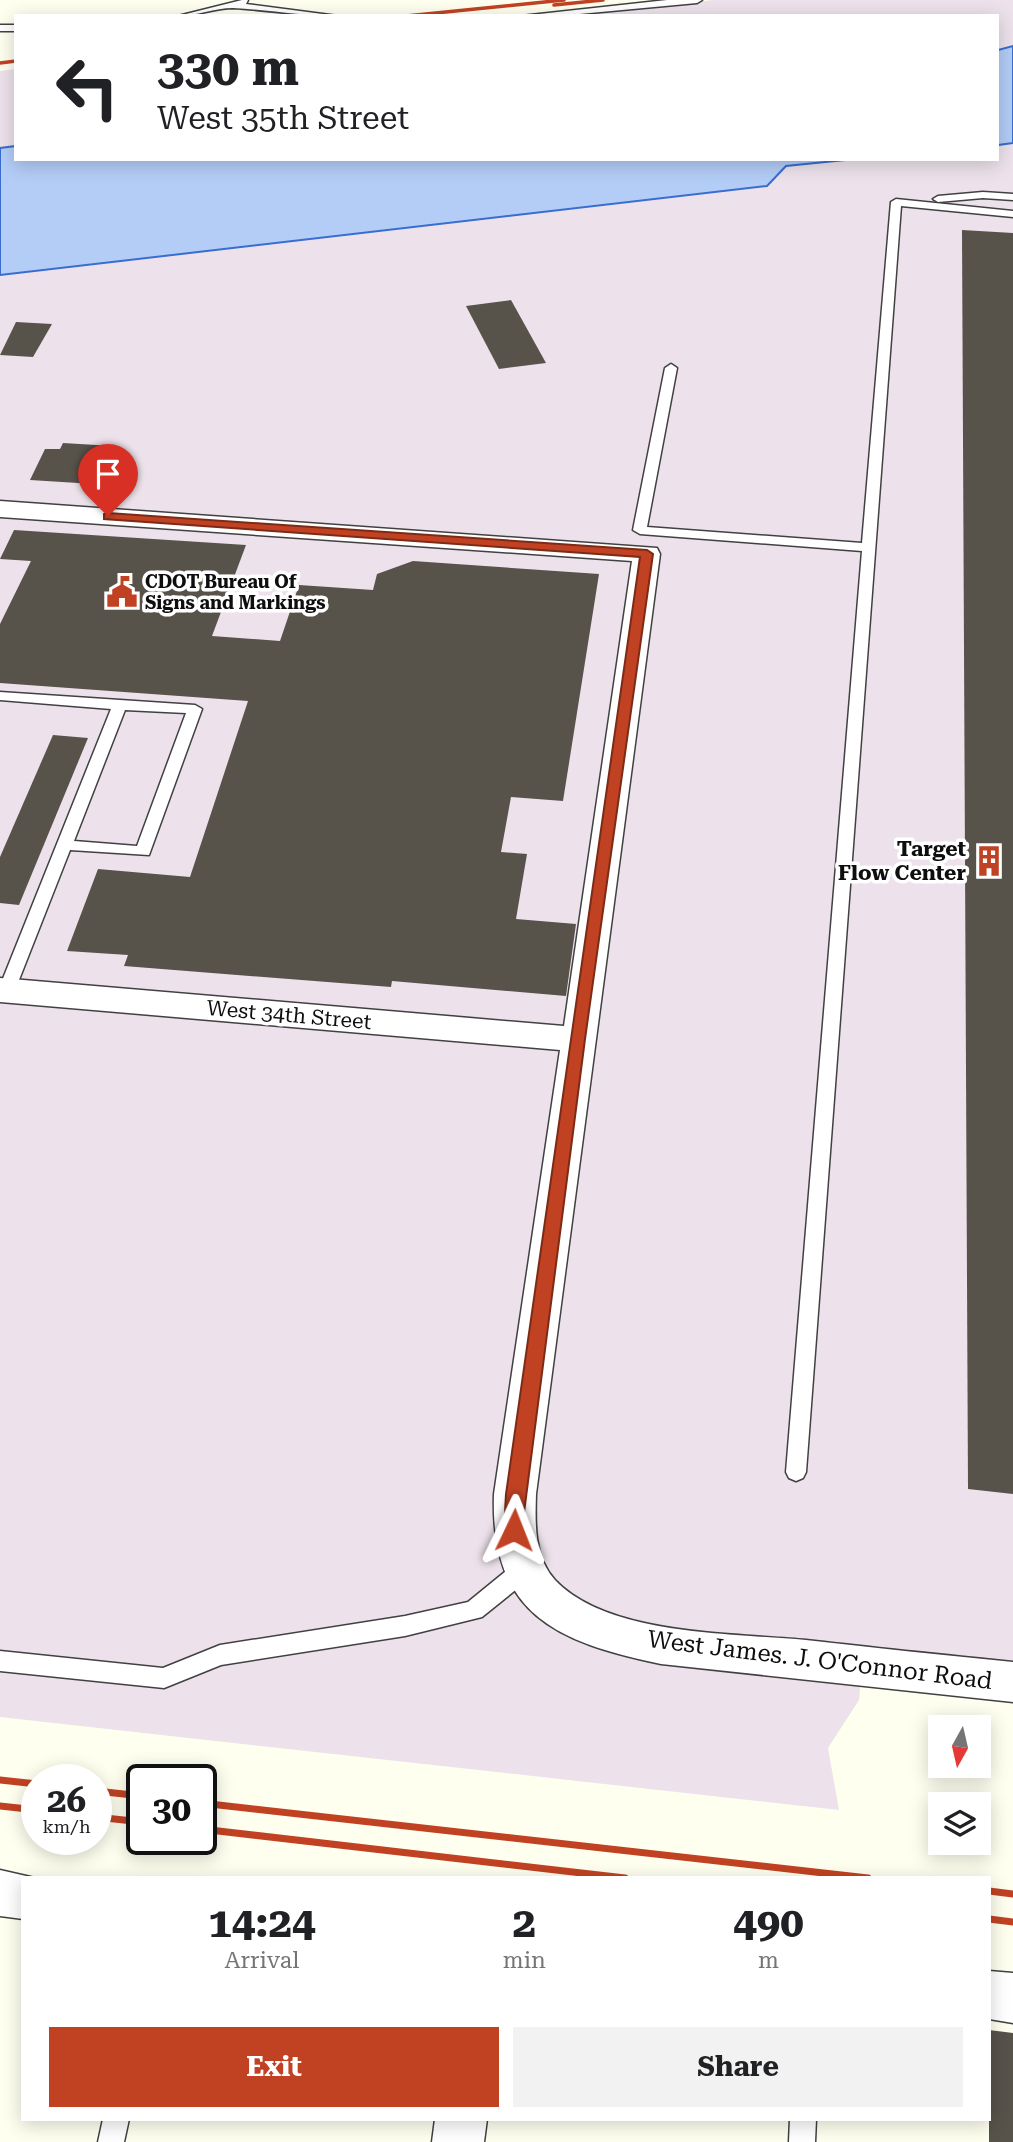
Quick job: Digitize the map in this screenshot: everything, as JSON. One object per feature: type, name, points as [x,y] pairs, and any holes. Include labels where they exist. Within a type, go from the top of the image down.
[{"type":"street","points":[[0,509],[647,554],[515,1494],[514,1530],[518,1555],[524,1569]]},
{"type":"street","name":"West 34th Street","points":[[4,990],[577,1039]]},
{"type":"street","name":"West James. J. O'Connor Road","points":[[524,1569],[534,1587],[551,1603],[579,1619],[628,1637],[686,1647],[1013,1682]]},
{"type":"street","points":[[0,1893],[21,1896]]},
{"type":"street","points":[[991,1995],[1013,1998]]},
{"type":"street","points":[[458,2142],[461,2121]]},
{"type":"lane","points":[[192,14],[251,0]]},
{"type":"lane","points":[[546,14],[697,0]]},
{"type":"lane","points":[[234,6],[314,14]]},
{"type":"lane","points":[[896,202],[983,195],[1013,197]]},
{"type":"lane","points":[[896,202],[1013,214]]},
{"type":"lane","points":[[796,1472],[896,202]]},
{"type":"lane","points":[[671,368],[640,530],[869,548]]},
{"type":"lane","points":[[0,696],[195,709],[143,851],[65,845]]},
{"type":"lane","points":[[4,990],[120,705]]},
{"type":"lane","points":[[0,1661],[164,1678],[220,1655],[405,1626],[474,1610],[524,1569]]},
{"type":"lane","points":[[111,2142],[116,2121]]},
{"type":"lane","points":[[802,2142],[803,2121]]},
{"type":"shaded area","points":[[713,0],[1013,0],[1013,46],[999,50],[999,14],[538,14],[665,1],[668,5]]},
{"type":"shaded area","points":[[14,69],[14,146],[0,148],[0,71]]},
{"type":"shaded area","points":[[1013,143],[1013,1662],[864,1646],[859,1700],[828,1748],[839,1810],[0,1717],[0,275],[767,186],[786,166],[835,161],[999,161],[999,145]]},
{"type":"water","points":[[1013,46],[1013,143],[999,145],[999,50]]},
{"type":"water","points":[[14,146],[14,161],[835,161],[786,166],[767,186],[0,275],[0,148]]},
{"type":"building","name":"Target Flow Center","points":[[962,230],[1013,233],[1013,1494],[968,1489]]},
{"type":"building","points":[[511,300],[546,363],[499,369],[466,306]]},
{"type":"building","points":[[16,322],[52,324],[33,357],[0,355]]},
{"type":"building","points":[[63,443],[113,446],[111,452],[126,453],[110,485],[30,480],[45,449],[60,449]]},
{"type":"building","points":[[14,530],[246,545],[212,636],[280,641],[299,585],[373,590],[377,574],[413,561],[599,574],[563,801],[511,797],[501,852],[527,854],[516,919],[576,924],[566,996],[392,981],[391,987],[124,966],[128,955],[67,951],[98,869],[190,877],[248,701],[0,683],[0,624],[31,561],[0,559]]},
{"type":"building","points":[[53,735],[88,738],[19,905],[0,903],[0,857]]},
{"type":"building","points":[[991,2030],[1013,2033],[1013,2142],[989,2142]]},
{"type":"railway","points":[[426,14],[564,0]]},
{"type":"railway","points":[[554,5],[603,0]]},
{"type":"railway","points":[[0,63],[14,61]]},
{"type":"railway","points":[[0,1780],[21,1782]]},
{"type":"railway","points":[[112,1793],[126,1794]]},
{"type":"railway","points":[[217,1805],[850,1876]]},
{"type":"railway","points":[[0,1806],[21,1808]]},
{"type":"railway","points":[[112,1819],[126,1820]]},
{"type":"railway","points":[[217,1831],[608,1876]]},
{"type":"railway","points":[[991,1891],[1013,1894]]},
{"type":"railway","points":[[991,1919],[1013,1922]]},
{"type":"place","name":"CDOT Bureau Of Signs and Markings","points":[[122,592]]},
{"type":"place","name":"Target Flow Center","points":[[989,861]]},
{"type":"route","points":[[108,516],[647,554],[577,1039],[515,1494],[514,1530]]}]
